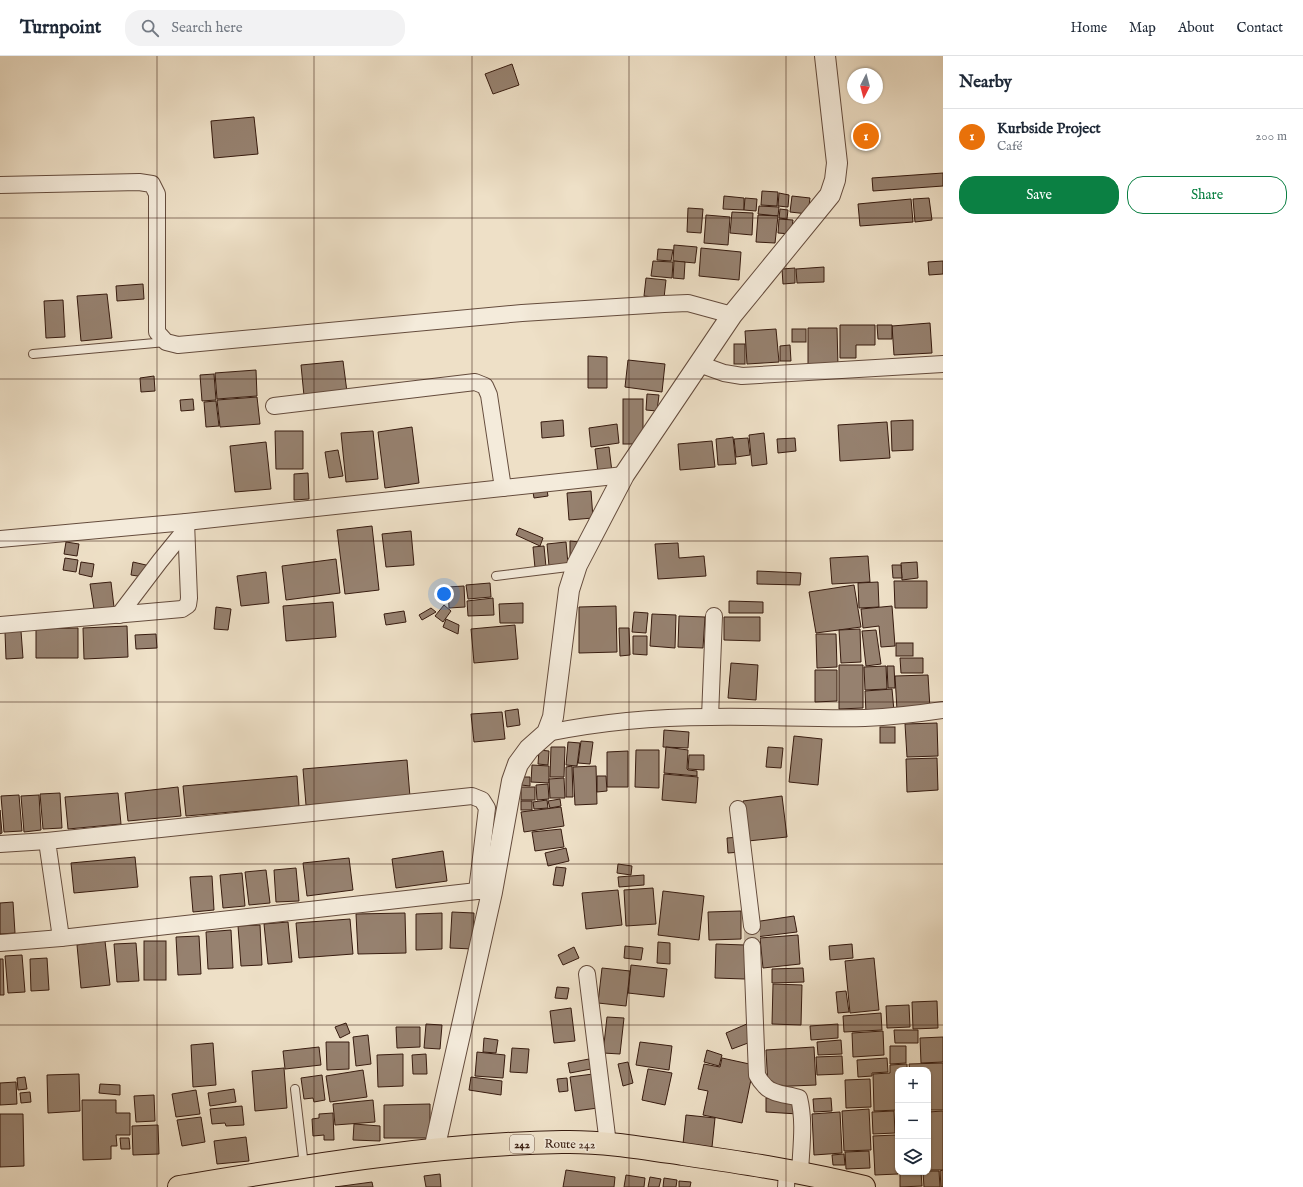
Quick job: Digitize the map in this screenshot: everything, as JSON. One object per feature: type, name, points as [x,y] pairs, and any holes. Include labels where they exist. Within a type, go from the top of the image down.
[{"type":"main road","name":"Route 242","points":[[178,1187],[213,1184],[304,1167],[388,1154],[495,1145],[563,1142],[608,1144],[718,1159],[791,1177],[864,1187]]},
{"type":"street","points":[[434,1150],[485,891],[512,781],[518,764],[529,749],[547,733],[553,717],[569,590],[577,565],[624,475],[732,314],[830,195],[835,180],[837,163],[825,56]]},
{"type":"street","points":[[0,185],[139,182],[152,184],[157,194],[156,332],[166,342],[178,345],[522,313],[664,304],[688,304],[732,314]]},
{"type":"street","points":[[699,364],[724,373],[742,376],[943,364]]},
{"type":"street","points":[[274,406],[476,382],[485,386],[489,395],[503,488]]},
{"type":"street","points":[[0,539],[186,526],[624,475]]},
{"type":"street","points":[[119,615],[186,526]]},
{"type":"street","points":[[0,626],[182,609],[188,605],[189,598],[186,526]]},
{"type":"street","points":[[710,717],[714,616]]},
{"type":"street","points":[[547,733],[572,728],[653,719],[710,717],[863,718],[943,710]]},
{"type":"street","points":[[0,844],[47,841],[472,796],[482,800],[486,808],[485,891]]},
{"type":"street","points":[[738,809],[752,926]]},
{"type":"street","points":[[47,841],[61,938]]},
{"type":"street","points":[[0,943],[61,938],[485,891]]},
{"type":"street","points":[[752,946],[757,1075],[766,1087],[777,1092],[799,1098],[801,1107],[802,1117],[791,1177]]},
{"type":"street","points":[[587,974],[608,1144]]},
{"type":"lane","points":[[34,354],[166,342]]},
{"type":"lane","points":[[496,576],[577,565]]},
{"type":"lane","points":[[295,1090],[304,1167]]},
{"type":"building","points":[[512,64],[519,85],[493,94],[485,74]]},
{"type":"building","points":[[254,117],[258,154],[214,158],[211,121]]},
{"type":"building","points":[[943,173],[943,186],[873,191],[872,178]]},
{"type":"building","points":[[762,191],[778,192],[777,206],[761,205]]},
{"type":"building","points":[[779,193],[789,195],[788,207],[778,206]]},
{"type":"building","points":[[724,196],[744,198],[744,210],[723,209]]},
{"type":"building","points":[[792,196],[810,198],[808,214],[790,212]]},
{"type":"building","points":[[745,198],[757,199],[756,211],[744,210]]},
{"type":"building","points":[[929,198],[932,220],[915,222],[913,199]]},
{"type":"building","points":[[911,199],[913,222],[860,226],[858,204]]},
{"type":"building","points":[[759,206],[779,207],[778,216],[758,214]]},
{"type":"building","points":[[688,208],[703,209],[701,233],[687,232]]},
{"type":"building","points":[[780,209],[788,210],[787,219],[779,218]]},
{"type":"building","points":[[732,212],[753,213],[752,235],[730,233]]},
{"type":"building","points":[[706,215],[730,217],[728,245],[704,243]]},
{"type":"building","points":[[758,215],[778,216],[775,243],[756,242]]},
{"type":"building","points":[[779,219],[793,220],[791,234],[778,233]]},
{"type":"building","points":[[674,245],[697,247],[695,263],[673,261]]},
{"type":"building","points":[[701,248],[741,252],[739,280],[699,276]]},
{"type":"building","points":[[658,249],[673,250],[671,261],[657,260]]},
{"type":"building","points":[[653,261],[673,262],[672,278],[651,276]]},
{"type":"building","points":[[674,261],[685,262],[684,279],[673,278]]},
{"type":"building","points":[[943,261],[943,274],[929,275],[928,262]]},
{"type":"building","points":[[824,267],[824,282],[797,283],[796,269]]},
{"type":"building","points":[[795,268],[795,283],[783,284],[782,269]]},
{"type":"building","points":[[646,278],[666,280],[664,298],[644,296]]},
{"type":"building","points":[[143,284],[144,299],[117,301],[116,286]]},
{"type":"building","points":[[107,294],[112,338],[81,341],[77,296]]},
{"type":"building","points":[[63,300],[65,337],[46,338],[44,301]]},
{"type":"building","points":[[930,323],[932,353],[894,355],[892,326]]},
{"type":"building","points":[[840,325],[875,325],[875,345],[856,345],[856,358],[840,358]]},
{"type":"building","points":[[877,325],[892,325],[892,339],[878,339]]},
{"type":"building","points":[[808,328],[837,328],[838,366],[808,367]]},
{"type":"building","points":[[776,329],[779,362],[747,364],[745,331]]},
{"type":"building","points":[[792,329],[806,329],[806,342],[792,342]]},
{"type":"building","points":[[734,344],[745,344],[745,364],[734,364]]},
{"type":"building","points":[[790,345],[791,361],[780,361],[780,346]]},
{"type":"building","points":[[588,356],[607,357],[607,388],[588,388]]},
{"type":"building","points":[[628,360],[665,364],[662,392],[625,387]]},
{"type":"building","points":[[343,361],[347,392],[304,396],[301,365]]},
{"type":"building","points":[[256,370],[257,396],[217,399],[215,373]]},
{"type":"building","points":[[214,374],[216,400],[202,401],[200,375]]},
{"type":"building","points":[[154,376],[155,391],[141,392],[140,378]]},
{"type":"building","points":[[647,394],[659,395],[657,411],[646,410]]},
{"type":"building","points":[[257,397],[260,424],[220,427],[217,400]]},
{"type":"building","points":[[193,399],[194,410],[181,411],[180,400]]},
{"type":"building","points":[[623,399],[643,399],[643,444],[623,444]]},
{"type":"building","points":[[216,401],[219,426],[206,427],[204,402]]},
{"type":"building","points":[[563,420],[564,436],[542,438],[541,422]]},
{"type":"building","points":[[913,420],[913,450],[892,451],[891,421]]},
{"type":"building","points":[[887,422],[890,458],[840,461],[838,425]]},
{"type":"building","points":[[617,424],[619,443],[591,447],[589,428]]},
{"type":"building","points":[[412,427],[419,483],[385,488],[378,432]]},
{"type":"building","points":[[275,431],[303,431],[303,469],[276,469]]},
{"type":"building","points":[[373,431],[378,479],[346,482],[341,433]]},
{"type":"building","points":[[764,433],[767,464],[752,466],[749,435]]},
{"type":"building","points":[[733,437],[736,464],[718,465],[716,439]]},
{"type":"building","points":[[748,438],[750,455],[736,457],[734,439]]},
{"type":"building","points":[[795,438],[796,451],[778,453],[777,439]]},
{"type":"building","points":[[712,441],[715,467],[680,470],[678,444]]},
{"type":"building","points":[[266,442],[271,489],[235,492],[230,446]]},
{"type":"building","points":[[609,447],[612,472],[598,473],[595,449]]},
{"type":"building","points":[[338,450],[343,476],[329,478],[325,452]]},
{"type":"building","points":[[308,473],[309,499],[294,500],[294,474]]},
{"type":"building","points":[[547,490],[548,496],[534,498],[533,492]]},
{"type":"building","points":[[591,491],[593,518],[569,520],[567,493]]},
{"type":"building","points":[[372,526],[379,590],[345,594],[337,530]]},
{"type":"building","points":[[519,528],[543,538],[540,546],[516,535]]},
{"type":"building","points":[[411,531],[414,565],[386,567],[382,534]]},
{"type":"building","points":[[570,541],[580,542],[580,556],[570,556]]},
{"type":"building","points":[[66,542],[79,544],[77,556],[64,554]]},
{"type":"building","points":[[566,542],[568,564],[549,566],[547,544]]},
{"type":"building","points":[[678,543],[679,558],[704,556],[706,576],[658,579],[655,544]]},
{"type":"building","points":[[544,546],[546,567],[535,568],[533,547]]},
{"type":"building","points":[[868,556],[870,582],[832,584],[830,558]]},
{"type":"building","points":[[65,558],[78,560],[76,572],[63,570]]},
{"type":"building","points":[[336,559],[340,593],[286,600],[282,566]]},
{"type":"building","points":[[81,562],[94,564],[92,577],[79,574]]},
{"type":"building","points":[[133,562],[146,565],[144,577],[131,575]]},
{"type":"building","points":[[917,562],[918,578],[902,580],[901,563]]},
{"type":"building","points":[[892,565],[901,565],[902,578],[893,578]]},
{"type":"building","points":[[757,571],[801,573],[800,585],[757,584]]},
{"type":"building","points":[[266,572],[269,603],[241,606],[237,576]]},
{"type":"building","points":[[894,581],[927,581],[927,608],[895,608]]},
{"type":"building","points":[[111,582],[114,607],[94,609],[90,584]]},
{"type":"building","points":[[878,582],[879,607],[859,608],[858,583]]},
{"type":"building","points":[[490,583],[491,597],[468,599],[466,585]]},
{"type":"building","points":[[854,585],[861,627],[816,633],[809,592]]},
{"type":"building","points":[[464,586],[465,607],[449,608],[448,587]]},
{"type":"building","points":[[493,598],[494,615],[468,616],[467,601]]},
{"type":"building","points":[[729,601],[763,602],[763,613],[729,613]]},
{"type":"building","points":[[333,602],[336,637],[286,641],[283,606]]},
{"type":"building","points":[[523,603],[523,623],[500,623],[499,604]]},
{"type":"building","points":[[444,605],[451,611],[443,622],[435,616]]},
{"type":"building","points":[[616,606],[617,652],[579,653],[579,607]]},
{"type":"building","points":[[892,606],[895,646],[881,647],[879,626],[863,628],[861,609]]},
{"type":"building","points":[[216,607],[231,609],[228,630],[214,629]]},
{"type":"building","points":[[431,608],[436,612],[422,620],[419,615]]},
{"type":"building","points":[[404,611],[406,622],[386,625],[384,614]]},
{"type":"building","points":[[634,612],[648,613],[646,633],[632,632]]},
{"type":"building","points":[[652,614],[676,615],[675,648],[650,646]]},
{"type":"building","points":[[679,616],[705,617],[703,648],[678,647]]},
{"type":"building","points":[[724,617],[760,617],[760,641],[724,640]]},
{"type":"building","points":[[446,619],[459,625],[458,634],[443,627]]},
{"type":"building","points":[[515,625],[518,659],[474,663],[471,629]]},
{"type":"building","points":[[127,626],[128,657],[84,659],[83,628]]},
{"type":"building","points":[[78,628],[78,658],[36,658],[36,629]]},
{"type":"building","points":[[619,628],[629,628],[630,655],[620,656]]},
{"type":"building","points":[[860,629],[861,662],[841,663],[839,630]]},
{"type":"building","points":[[876,630],[881,664],[866,666],[862,631]]},
{"type":"building","points":[[21,631],[23,658],[6,659],[5,632]]},
{"type":"building","points":[[156,634],[157,648],[136,649],[135,635]]},
{"type":"building","points":[[816,634],[836,634],[837,667],[817,668]]},
{"type":"building","points":[[633,636],[647,636],[647,655],[633,654]]},
{"type":"building","points":[[896,643],[913,643],[913,656],[896,656]]},
{"type":"building","points":[[900,658],[923,658],[923,673],[901,673]]},
{"type":"building","points":[[731,663],[758,665],[756,700],[728,698]]},
{"type":"building","points":[[839,665],[863,665],[863,708],[839,709]]},
{"type":"building","points":[[886,666],[887,689],[865,690],[864,667]]},
{"type":"building","points":[[887,666],[894,666],[895,688],[888,688]]},
{"type":"building","points":[[815,670],[837,670],[837,701],[815,702]]},
{"type":"building","points":[[928,675],[930,709],[897,710],[895,676]]},
{"type":"building","points":[[892,689],[894,711],[866,713],[865,691]]},
{"type":"building","points":[[518,709],[520,725],[507,727],[505,711]]},
{"type":"building","points":[[502,712],[505,739],[474,742],[471,714]]},
{"type":"building","points":[[937,723],[938,756],[907,757],[905,724]]},
{"type":"building","points":[[880,727],[895,727],[895,743],[880,743]]},
{"type":"building","points":[[664,730],[689,732],[688,748],[663,747]]},
{"type":"building","points":[[794,736],[822,739],[818,785],[789,782]]},
{"type":"building","points":[[581,741],[593,742],[590,764],[578,763]]},
{"type":"building","points":[[568,742],[580,743],[577,766],[566,765]]},
{"type":"building","points":[[551,747],[565,747],[564,777],[550,777]]},
{"type":"building","points":[[666,747],[688,750],[687,769],[697,771],[697,776],[664,773]]},
{"type":"building","points":[[768,747],[783,748],[781,768],[766,767]]},
{"type":"building","points":[[539,750],[549,751],[548,765],[538,764]]},
{"type":"building","points":[[636,750],[659,750],[659,788],[635,787]]},
{"type":"building","points":[[628,751],[628,787],[607,787],[607,752]]},
{"type":"building","points":[[689,755],[704,755],[704,770],[688,769]]},
{"type":"building","points":[[937,758],[938,790],[907,792],[906,759]]},
{"type":"building","points":[[407,760],[410,797],[306,805],[303,769]]},
{"type":"building","points":[[532,765],[549,766],[549,783],[531,782]]},
{"type":"building","points":[[572,766],[573,797],[566,797],[566,767]]},
{"type":"building","points":[[596,766],[597,804],[575,805],[573,767]]},
{"type":"building","points":[[664,774],[698,777],[696,803],[662,800]]},
{"type":"building","points":[[297,776],[299,806],[186,816],[183,786]]},
{"type":"building","points":[[597,776],[606,776],[607,791],[597,792]]},
{"type":"building","points":[[522,777],[530,777],[530,786],[521,785]]},
{"type":"building","points":[[564,778],[565,798],[550,798],[549,779]]},
{"type":"building","points":[[548,784],[549,799],[537,800],[536,785]]},
{"type":"building","points":[[178,787],[181,816],[128,821],[125,793]]},
{"type":"building","points":[[521,787],[535,787],[535,800],[521,800]]},
{"type":"building","points":[[60,793],[62,828],[43,829],[40,794]]},
{"type":"building","points":[[118,793],[121,824],[68,829],[65,797]]},
{"type":"building","points":[[19,795],[22,831],[4,832],[1,796]]},
{"type":"building","points":[[39,795],[41,830],[24,832],[21,796]]},
{"type":"building","points":[[782,796],[787,837],[748,841],[743,801]]},
{"type":"building","points":[[560,799],[561,806],[550,808],[548,801]]},
{"type":"building","points":[[547,800],[548,808],[534,809],[533,802]]},
{"type":"building","points":[[521,801],[532,801],[532,810],[521,810]]},
{"type":"building","points":[[561,807],[564,826],[524,832],[521,812]]},
{"type":"building","points":[[0,810],[2,833],[0,834]]},
{"type":"building","points":[[561,829],[564,847],[535,851],[532,832]]},
{"type":"building","points":[[740,837],[741,852],[728,853],[727,838]]},
{"type":"building","points":[[566,848],[569,861],[548,866],[545,853]]},
{"type":"building","points":[[443,851],[447,881],[396,888],[392,859]]},
{"type":"building","points":[[135,857],[138,887],[74,893],[71,863]]},
{"type":"building","points":[[349,858],[353,890],[307,896],[303,863]]},
{"type":"building","points":[[618,864],[632,866],[631,875],[617,873]]},
{"type":"building","points":[[556,867],[566,868],[563,886],[553,885]]},
{"type":"building","points":[[296,868],[299,901],[276,902],[274,870]]},
{"type":"building","points":[[266,870],[270,903],[249,905],[245,872]]},
{"type":"building","points":[[242,873],[245,906],[223,908],[220,875]]},
{"type":"building","points":[[644,875],[644,885],[619,887],[618,877]]},
{"type":"building","points":[[212,876],[214,910],[193,912],[190,877]]},
{"type":"building","points":[[653,888],[656,924],[626,926],[624,890]]},
{"type":"building","points":[[618,890],[622,925],[586,929],[582,893]]},
{"type":"building","points":[[663,891],[704,896],[699,940],[658,935]]},
{"type":"building","points":[[13,902],[15,933],[0,934],[0,903]]},
{"type":"building","points":[[741,911],[741,939],[709,940],[708,912]]},
{"type":"building","points":[[452,912],[474,913],[473,949],[450,948]]},
{"type":"building","points":[[405,913],[406,953],[358,954],[356,914]]},
{"type":"building","points":[[442,913],[442,949],[416,950],[416,914]]},
{"type":"building","points":[[794,916],[797,932],[756,937],[754,922]]},
{"type":"building","points":[[350,919],[353,954],[299,958],[296,923]]},
{"type":"building","points":[[288,922],[292,962],[268,964],[264,924]]},
{"type":"building","points":[[260,925],[262,965],[241,966],[238,926]]},
{"type":"building","points":[[231,930],[233,968],[208,969],[206,932]]},
{"type":"building","points":[[798,935],[800,964],[763,968],[760,938]]},
{"type":"building","points":[[199,936],[201,974],[178,975],[176,937]]},
{"type":"building","points":[[105,941],[110,985],[81,988],[77,945]]},
{"type":"building","points":[[144,941],[166,941],[166,980],[144,980]]},
{"type":"building","points":[[658,942],[670,943],[670,964],[657,963]]},
{"type":"building","points":[[136,943],[139,981],[117,982],[114,944]]},
{"type":"building","points":[[716,944],[745,945],[745,979],[715,978]]},
{"type":"building","points":[[852,944],[853,958],[830,960],[829,946]]},
{"type":"building","points":[[625,946],[643,948],[641,960],[624,958]]},
{"type":"building","points":[[574,947],[579,958],[563,965],[558,955]]},
{"type":"building","points":[[22,955],[25,992],[8,993],[5,956]]},
{"type":"building","points":[[47,958],[49,990],[31,991],[30,959]]},
{"type":"building","points":[[874,958],[879,1010],[850,1013],[845,961]]},
{"type":"building","points":[[0,959],[3,959],[4,995],[0,995]]},
{"type":"building","points":[[631,965],[667,969],[664,997],[628,993]]},
{"type":"building","points":[[602,968],[630,971],[626,1006],[598,1003]]},
{"type":"building","points":[[803,968],[804,982],[772,983],[772,969]]},
{"type":"building","points":[[773,984],[802,985],[801,1025],[772,1024]]},
{"type":"building","points":[[557,987],[569,988],[567,999],[555,998]]},
{"type":"building","points":[[846,991],[849,1012],[838,1013],[836,992]]},
{"type":"building","points":[[937,1001],[938,1028],[913,1029],[912,1002]]},
{"type":"building","points":[[909,1005],[910,1027],[887,1028],[886,1006]]},
{"type":"building","points":[[571,1008],[575,1041],[554,1043],[550,1011]]},
{"type":"building","points":[[881,1013],[882,1030],[844,1032],[843,1016]]},
{"type":"building","points":[[607,1017],[624,1018],[620,1054],[603,1053]]},
{"type":"building","points":[[346,1023],[350,1033],[340,1038],[335,1027]]},
{"type":"building","points":[[749,1023],[756,1040],[732,1049],[726,1033]]},
{"type":"building","points":[[426,1024],[442,1025],[440,1049],[424,1048]]},
{"type":"building","points":[[838,1024],[838,1038],[811,1040],[810,1026]]},
{"type":"building","points":[[396,1027],[420,1027],[420,1047],[397,1048]]},
{"type":"building","points":[[894,1030],[918,1030],[918,1043],[895,1043]]},
{"type":"building","points":[[883,1031],[884,1055],[853,1057],[852,1033]]},
{"type":"building","points":[[368,1035],[371,1064],[356,1066],[353,1037]]},
{"type":"building","points":[[943,1037],[943,1062],[921,1063],[920,1038]]},
{"type":"building","points":[[484,1038],[498,1040],[496,1053],[483,1052]]},
{"type":"building","points":[[841,1040],[842,1054],[818,1055],[817,1042]]},
{"type":"building","points":[[326,1042],[349,1042],[349,1069],[327,1070]]},
{"type":"building","points":[[640,1042],[672,1046],[669,1070],[636,1065]]},
{"type":"building","points":[[213,1043],[216,1085],[193,1087],[191,1045]]},
{"type":"building","points":[[890,1046],[906,1046],[906,1063],[890,1064]]},
{"type":"building","points":[[319,1047],[321,1065],[285,1069],[283,1051]]},
{"type":"building","points":[[814,1047],[816,1085],[768,1087],[766,1050]]},
{"type":"building","points":[[512,1048],[529,1049],[527,1073],[510,1072]]},
{"type":"building","points":[[707,1050],[722,1055],[719,1066],[704,1062]]},
{"type":"building","points":[[477,1052],[505,1055],[503,1078],[475,1076]]},
{"type":"building","points":[[403,1054],[403,1086],[378,1087],[377,1055]]},
{"type":"building","points":[[426,1054],[427,1074],[413,1074],[412,1055]]},
{"type":"building","points":[[842,1056],[843,1074],[817,1075],[816,1057]]},
{"type":"building","points":[[722,1058],[754,1065],[742,1123],[703,1115],[708,1091],[698,1089],[704,1064],[720,1067]]},
{"type":"building","points":[[887,1058],[888,1072],[872,1073],[872,1076],[858,1077],[857,1060]]},
{"type":"building","points":[[589,1059],[591,1069],[570,1073],[568,1063]]},
{"type":"building","points":[[628,1062],[633,1083],[623,1086],[618,1064]]},
{"type":"building","points":[[943,1063],[943,1110],[931,1110],[931,1067],[910,1067],[909,1064]]},
{"type":"building","points":[[907,1064],[907,1067],[895,1067],[895,1110],[874,1111],[873,1074],[890,1073],[890,1065]]},
{"type":"building","points":[[284,1068],[287,1108],[255,1111],[252,1071]]},
{"type":"building","points":[[648,1069],[672,1073],[665,1105],[642,1100]]},
{"type":"building","points":[[363,1070],[367,1097],[330,1102],[326,1076]]},
{"type":"building","points":[[79,1074],[80,1111],[48,1113],[47,1075]]},
{"type":"building","points":[[593,1074],[598,1108],[575,1111],[570,1077]]},
{"type":"building","points":[[322,1075],[325,1100],[314,1102],[313,1098],[304,1099],[301,1078]]},
{"type":"building","points":[[25,1077],[27,1089],[18,1090],[17,1078]]},
{"type":"building","points":[[471,1077],[502,1081],[501,1095],[469,1090]]},
{"type":"building","points":[[567,1078],[568,1091],[559,1092],[557,1079]]},
{"type":"building","points":[[870,1079],[871,1107],[846,1108],[845,1080]]},
{"type":"building","points":[[16,1082],[17,1104],[0,1105],[0,1083]]},
{"type":"building","points":[[100,1084],[120,1085],[120,1095],[99,1093]]},
{"type":"building","points":[[234,1089],[236,1102],[210,1106],[208,1093]]},
{"type":"building","points":[[196,1090],[200,1114],[176,1117],[172,1094]]},
{"type":"building","points":[[30,1092],[31,1102],[21,1103],[20,1093]]},
{"type":"building","points":[[154,1095],[155,1121],[136,1122],[134,1096]]},
{"type":"building","points":[[766,1098],[798,1100],[798,1114],[766,1112]]},
{"type":"building","points":[[831,1098],[832,1111],[814,1112],[813,1099]]},
{"type":"building","points":[[82,1100],[116,1100],[116,1113],[130,1113],[130,1135],[116,1135],[117,1146],[111,1146],[111,1159],[83,1160]]},
{"type":"building","points":[[373,1100],[375,1122],[335,1125],[333,1104]]},
{"type":"building","points":[[430,1104],[430,1138],[384,1138],[384,1105]]},
{"type":"building","points":[[242,1106],[244,1125],[226,1126],[225,1123],[212,1124],[210,1109]]},
{"type":"building","points":[[869,1109],[871,1150],[844,1151],[842,1111]]},
{"type":"building","points":[[894,1111],[895,1133],[873,1134],[872,1112]]},
{"type":"building","points":[[943,1111],[943,1170],[931,1170],[931,1112]]},
{"type":"building","points":[[840,1112],[842,1153],[814,1155],[812,1114]]},
{"type":"building","points":[[333,1113],[334,1140],[324,1140],[324,1135],[313,1136],[312,1119],[319,1118],[319,1114]]},
{"type":"building","points":[[0,1114],[23,1114],[24,1166],[0,1167]]},
{"type":"building","points":[[686,1115],[715,1118],[712,1147],[683,1144]]},
{"type":"building","points":[[201,1117],[205,1142],[182,1146],[177,1120]]},
{"type":"building","points":[[354,1124],[380,1126],[380,1141],[353,1140]]},
{"type":"building","points":[[158,1125],[159,1154],[133,1155],[132,1126]]},
{"type":"building","points":[[895,1135],[895,1174],[875,1175],[873,1136]]},
{"type":"building","points":[[246,1137],[249,1161],[217,1164],[214,1141]]},
{"type":"building","points":[[120,1138],[129,1138],[130,1149],[121,1149]]},
{"type":"building","points":[[869,1151],[870,1168],[846,1169],[845,1152]]},
{"type":"building","points":[[844,1154],[845,1165],[833,1165],[832,1155]]},
{"type":"building","points":[[566,1170],[615,1177],[614,1187],[563,1187]]},
{"type":"building","points":[[943,1170],[943,1187],[941,1187],[940,1171]]},
{"type":"building","points":[[931,1171],[939,1171],[940,1187],[924,1187],[923,1175],[931,1175]]},
{"type":"building","points":[[440,1174],[441,1187],[426,1187],[424,1176]]},
{"type":"building","points":[[626,1175],[645,1178],[644,1187],[624,1187]]},
{"type":"building","points":[[900,1175],[921,1175],[922,1186],[900,1187]]},
{"type":"building","points":[[650,1177],[661,1179],[659,1187],[648,1187]]},
{"type":"building","points":[[664,1178],[677,1180],[676,1187],[663,1187]]},
{"type":"building","points":[[679,1181],[691,1182],[690,1187],[679,1187]]},
{"type":"building","points":[[372,1182],[373,1187],[335,1187]]},
{"type":"tunnel","points":[[752,926],[752,946]]},
{"type":"place","name":"Kurbside Project","points":[[866,136]]}]
